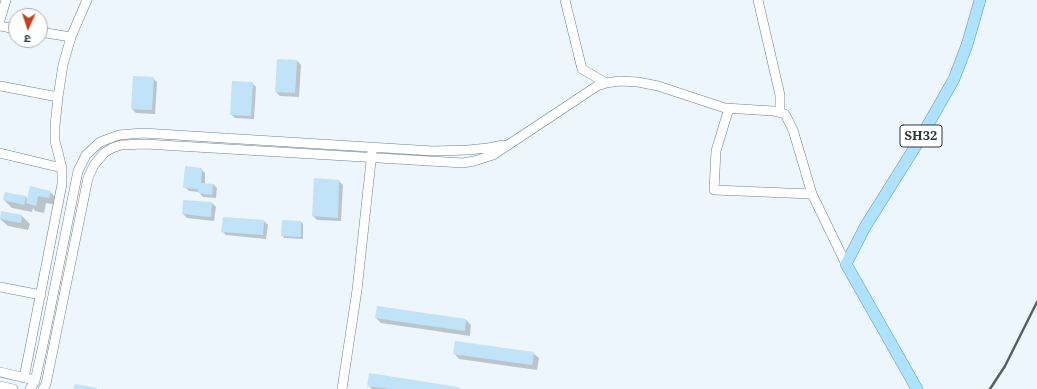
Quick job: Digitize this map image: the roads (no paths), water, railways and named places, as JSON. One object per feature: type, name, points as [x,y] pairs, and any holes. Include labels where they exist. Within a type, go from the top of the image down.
[{"type":"main road","name":"SH32","points":[[846,264],[865,227],[917,144],[954,79],[967,45],[980,0]]},
{"type":"main road","points":[[846,264],[917,389]]},
{"type":"street","points":[[0,20],[6,0]]},
{"type":"street","points":[[24,378],[62,184],[62,168],[55,142],[55,126],[63,65],[71,37],[87,0]]},
{"type":"street","points":[[565,0],[582,69],[606,83]]},
{"type":"street","points":[[758,0],[780,95],[780,112]]},
{"type":"street","points":[[48,33],[71,37]]},
{"type":"street","points":[[0,372],[24,378],[32,385],[45,386],[86,185],[94,165],[104,153],[112,148],[121,145],[145,144],[463,163],[480,160],[493,155],[597,86],[619,81],[647,84],[720,107],[780,112],[785,114],[793,130],[812,194],[846,264]]},
{"type":"street","points":[[0,86],[58,97]]},
{"type":"street","points":[[729,108],[716,151],[714,190],[812,194]]},
{"type":"street","points":[[32,385],[78,171],[86,155],[100,142],[108,138],[124,134],[161,133],[433,151],[498,147],[514,141]]},
{"type":"street","points":[[342,389],[357,290],[373,147]]},
{"type":"street","points":[[0,153],[62,168]]},
{"type":"street","points":[[0,287],[41,295]]},
{"type":"street","points":[[0,386],[13,389]]},
{"type":"railway","points":[[990,389],[1005,366],[1037,302]]}]
